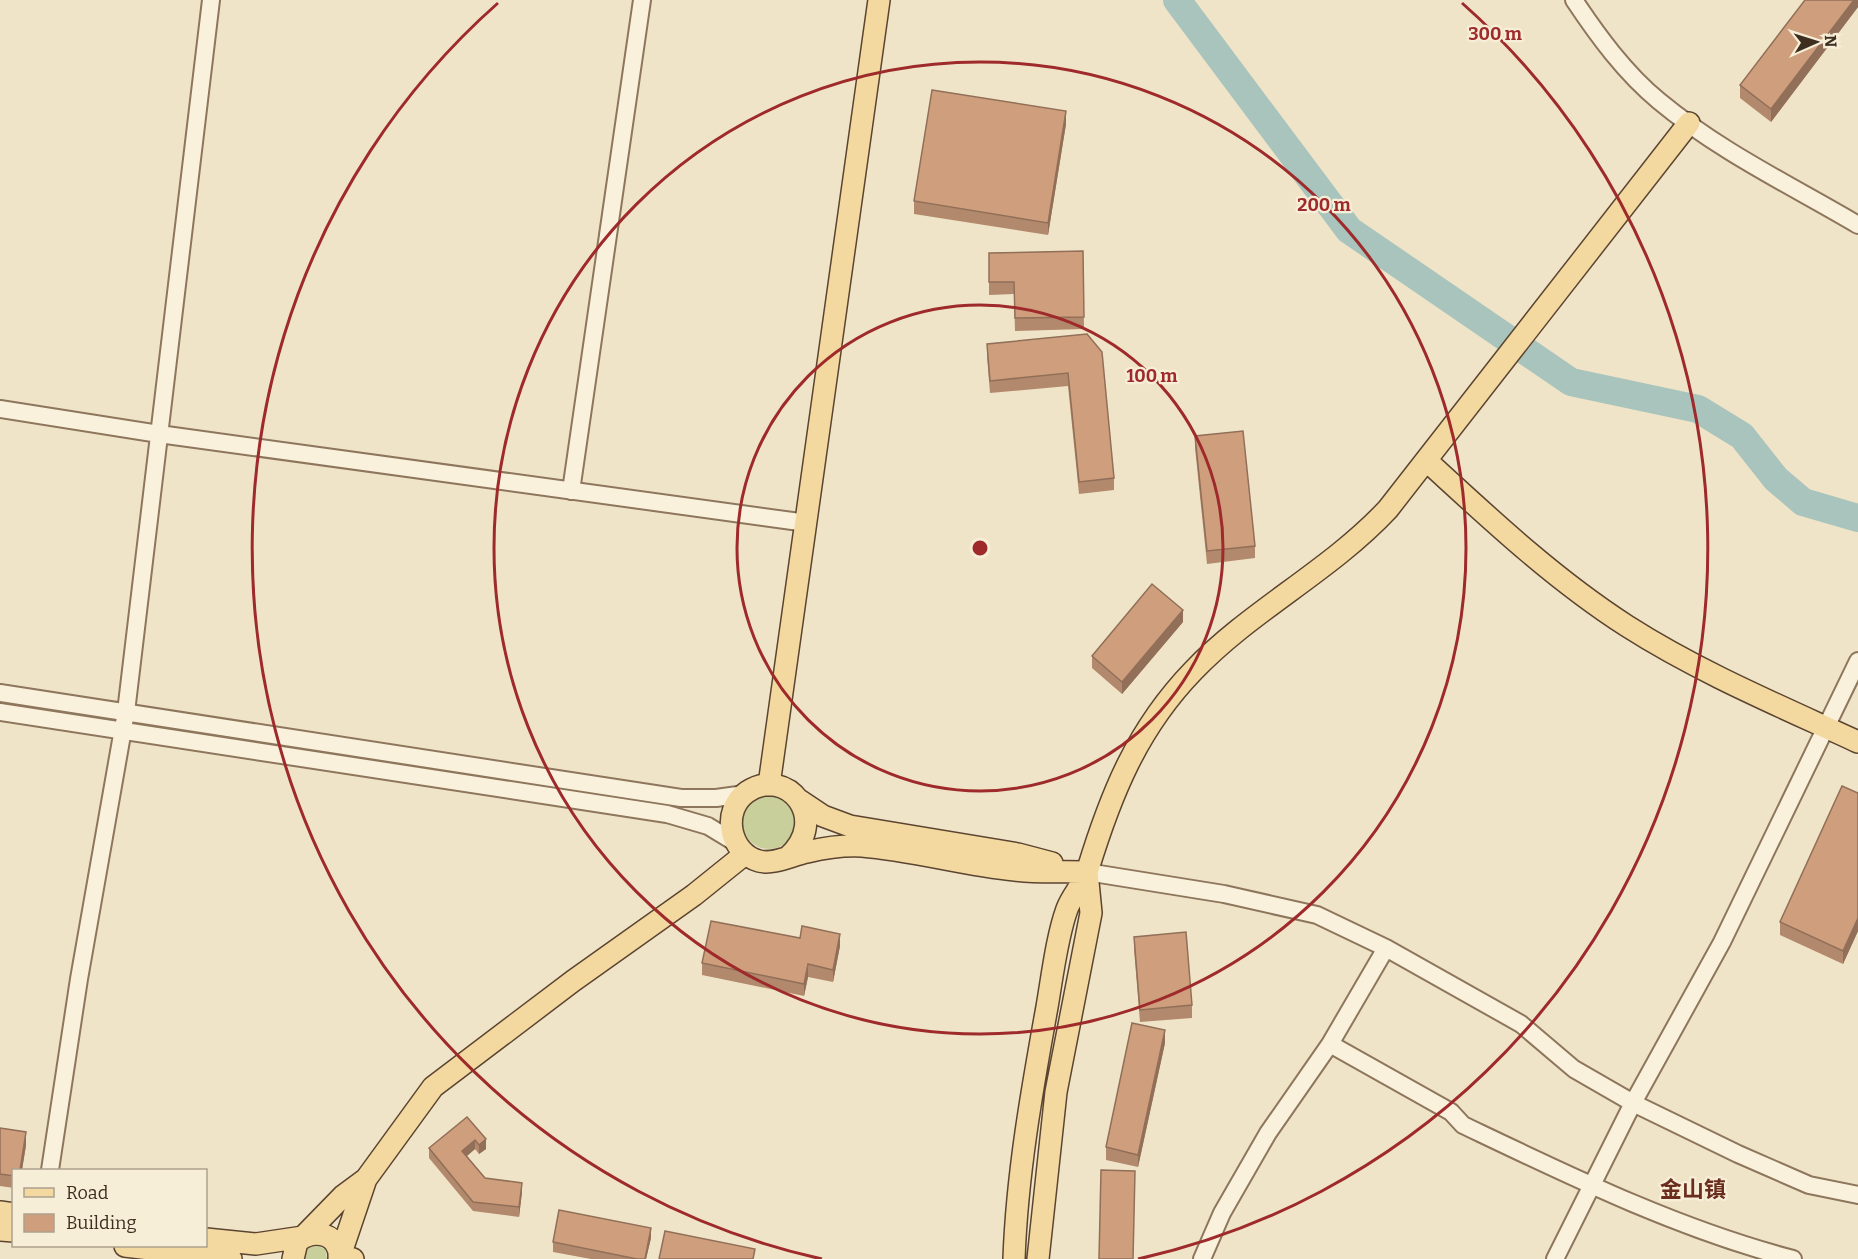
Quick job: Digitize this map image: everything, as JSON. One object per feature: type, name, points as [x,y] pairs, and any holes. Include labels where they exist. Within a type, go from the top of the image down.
[{"type":"main road","points":[[769,785],[879,0]]},
{"type":"main road","points":[[1014,1259],[1029,1112],[1049,994],[1067,910],[1088,872],[1101,823],[1122,774],[1148,727],[1176,690],[1226,642],[1352,545],[1388,508],[1689,123]]},
{"type":"main road","points":[[1427,461],[1549,569],[1613,617],[1700,666],[1858,742]]},
{"type":"main road","points":[[769,785],[786,789],[823,816],[850,826],[1018,854],[1088,872],[1016,870],[861,846],[832,848],[773,862],[758,861],[740,849],[731,830],[731,816],[744,794],[756,787],[769,785]]},
{"type":"main road","points":[[788,857],[799,847],[806,833],[806,816],[799,800]]},
{"type":"main road","points":[[293,1259],[294,1249],[303,1237],[343,1196],[366,1179],[434,1087],[573,981],[694,895],[740,849]]},
{"type":"main road","points":[[1038,1259],[1056,1092],[1091,913],[1088,872]]},
{"type":"main road","points":[[344,1258],[366,1179]]},
{"type":"main road","points":[[207,1239],[256,1244],[319,1233],[334,1241],[344,1258]]},
{"type":"main road","points":[[140,1247],[231,1259]]},
{"type":"street","points":[[50,1169],[79,979],[126,712],[210,0]]},
{"type":"street","points":[[571,491],[642,0]]},
{"type":"street","points":[[1574,0],[1632,75],[1660,102],[1689,123],[1858,225]]},
{"type":"street","points":[[0,409],[159,434],[807,523]]},
{"type":"street","points":[[1555,1259],[1634,1103],[1722,942],[1858,661]]},
{"type":"street","points":[[0,693],[681,798],[710,799],[744,794]]},
{"type":"street","points":[[0,712],[667,814],[708,826],[740,849]]},
{"type":"street","points":[[1088,872],[1224,894],[1317,915],[1386,948],[1521,1024],[1574,1069],[1634,1103],[1738,1154],[1809,1185],[1858,1195]]},
{"type":"street","points":[[1202,1259],[1222,1213],[1268,1133],[1330,1044],[1386,948]]},
{"type":"street","points":[[1330,1044],[1451,1112],[1462,1125],[1592,1186],[1700,1228],[1793,1259]]},
{"type":"green space","points":[[764,795],[774,795],[784,799],[792,807],[796,822],[792,837],[784,845],[774,849],[764,849],[754,845],[746,837],[742,827],[742,817],[746,807],[754,799]]},
{"type":"green space","points":[[315,1245],[325,1249],[327,1259],[303,1259],[305,1250]]},
{"type":"building","points":[[1805,0],[1854,0],[1771,109],[1740,85]]},
{"type":"building","points":[[932,90],[1066,111],[1048,223],[914,201]]},
{"type":"building","points":[[1083,251],[1084,317],[1015,318],[1014,282],[989,282],[989,253]]},
{"type":"building","points":[[1087,334],[1102,352],[1114,478],[1079,482],[1068,373],[990,381],[987,344]]},
{"type":"building","points":[[1243,431],[1255,546],[1207,551],[1195,436]]},
{"type":"building","points":[[1152,584],[1183,610],[1122,682],[1092,656]]},
{"type":"building","points":[[1842,786],[1858,793],[1858,918],[1843,951],[1780,922]]},
{"type":"building","points":[[711,921],[800,938],[802,926],[840,934],[833,970],[808,964],[804,984],[702,963]]},
{"type":"building","points":[[1186,932],[1192,1005],[1140,1010],[1134,937]]},
{"type":"building","points":[[1132,1023],[1165,1030],[1138,1155],[1106,1147]]},
{"type":"building","points":[[467,1117],[486,1139],[479,1145],[475,1140],[462,1151],[485,1178],[522,1183],[519,1207],[473,1202],[429,1148]]},
{"type":"building","points":[[0,1128],[26,1132],[20,1169],[12,1169],[12,1176],[0,1174]]},
{"type":"building","points":[[1101,1170],[1135,1171],[1133,1259],[1099,1259]]},
{"type":"building","points":[[559,1210],[651,1228],[645,1259],[553,1242]]},
{"type":"building","points":[[665,1231],[755,1249],[753,1259],[659,1259]]},
{"type":"waterway","points":[[1177,0],[1349,230],[1571,382],[1698,409],[1742,436],[1776,479],[1803,502],[1858,518]]},
{"type":"district","name":"金山镇","points":[[1693,1189]]}]
